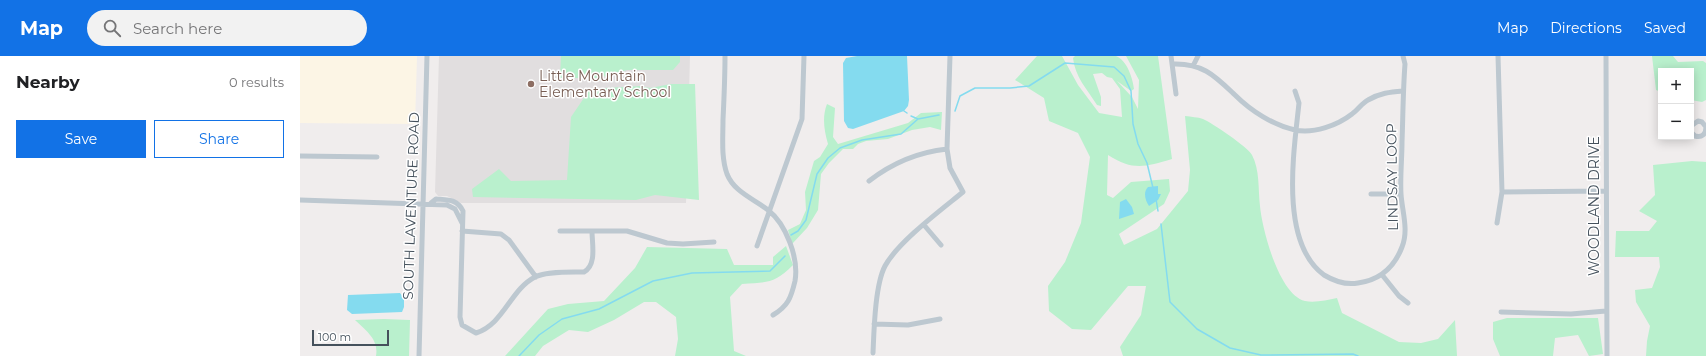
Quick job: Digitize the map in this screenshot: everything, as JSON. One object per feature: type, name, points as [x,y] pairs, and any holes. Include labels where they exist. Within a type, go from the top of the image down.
[{"type":"street","name":"SOUTH LAVENTURE ROAD","points":[[419,356],[427,56]]},
{"type":"street","points":[[725,56],[722,156],[728,176],[740,191],[769,210],[784,231],[795,255],[796,274],[793,290],[785,308],[773,315]]},
{"type":"street","points":[[757,246],[802,119],[804,56]]},
{"type":"street","points":[[873,353],[874,324],[880,284],[885,266],[898,249],[962,192],[950,168],[948,149],[950,56]]},
{"type":"street","points":[[1171,56],[1176,94]]},
{"type":"street","points":[[1193,66],[1198,56]]},
{"type":"street","name":"LINDSAY LOOP","points":[[1383,276],[1397,258],[1403,246],[1406,233],[1401,194],[1405,64],[1403,56]]},
{"type":"street","points":[[1497,223],[1502,192],[1498,56]]},
{"type":"street","name":"WOODLAND DRIVE","points":[[1606,56],[1607,356]]},
{"type":"street","points":[[1173,64],[1193,66],[1204,69],[1218,77],[1236,96],[1265,119],[1296,131],[1318,129],[1340,122],[1366,101],[1383,93],[1403,91]]},
{"type":"street","points":[[1295,91],[1299,103],[1293,182],[1294,204],[1302,245],[1309,261],[1330,279],[1341,282],[1361,283],[1383,276],[1399,296],[1408,303]]},
{"type":"street","points":[[1694,123],[1702,122],[1706,127],[1706,131],[1702,136],[1698,137],[1694,134]]},
{"type":"street","points":[[869,181],[883,170],[920,155],[948,149]]},
{"type":"street","points":[[300,156],[377,157]]},
{"type":"street","points":[[1502,192],[1606,191]]},
{"type":"street","points":[[1371,194],[1401,194]]},
{"type":"street","points":[[300,200],[431,203],[436,199],[453,201],[460,205],[464,218],[462,223],[460,317],[462,325],[468,330],[476,333],[487,330],[497,320],[520,289],[536,277],[556,273],[584,272],[588,270],[591,266],[592,258],[592,231]]},
{"type":"street","points":[[924,225],[941,246]]},
{"type":"street","points":[[462,231],[501,234],[509,240],[536,277]]},
{"type":"street","points":[[560,231],[627,231],[667,243],[677,244],[714,242]]},
{"type":"street","points":[[1501,312],[1571,314],[1606,311]]},
{"type":"street","points":[[874,324],[908,325],[940,319]]},
{"type":"shaded area","points":[[300,56],[417,56],[415,124],[300,123]]},
{"type":"shaded area","points":[[439,56],[690,56],[686,203],[461,203],[447,196],[438,196],[435,192]]},
{"type":"green space","points":[[561,56],[680,56],[680,62],[673,70],[627,70],[599,78],[560,78]]},
{"type":"green space","points":[[1037,56],[1062,56],[1078,85],[1099,113],[1122,117],[1120,89],[1112,78],[1107,77],[1102,73],[1093,74],[1101,97],[1101,106],[1097,105],[1079,77],[1073,58],[1075,56],[1116,56],[1120,58],[1129,70],[1134,89],[1131,91],[1117,81],[1132,97],[1138,109],[1139,80],[1126,56],[1158,56],[1172,159],[1139,166],[1125,164],[1108,155],[1107,195],[1113,198],[1131,182],[1169,179],[1170,191],[1164,204],[1119,234],[1124,245],[1157,229],[1188,191],[1190,170],[1185,116],[1201,118],[1214,125],[1244,147],[1252,155],[1258,173],[1261,216],[1268,245],[1287,287],[1296,296],[1309,302],[1337,298],[1342,313],[1399,342],[1421,343],[1438,339],[1455,320],[1457,356],[1123,356],[1120,347],[1141,315],[1146,286],[1128,286],[1091,330],[1072,329],[1049,311],[1048,286],[1065,262],[1081,223],[1090,157],[1078,133],[1049,121],[1044,98],[1015,80]]},
{"type":"green space","points":[[1652,56],[1673,56],[1678,62],[1703,61],[1706,63],[1706,100],[1702,102],[1694,101],[1694,68],[1658,68],[1658,91],[1656,90]]},
{"type":"green space","points":[[671,84],[695,84],[699,200],[655,195],[636,200],[473,197],[472,189],[499,169],[511,181],[567,180],[571,117],[590,89],[640,86],[650,88]]},
{"type":"green space","points":[[827,104],[835,108],[833,137],[838,144],[908,123],[921,113],[942,112],[941,130],[930,127],[912,130],[888,139],[866,141],[858,144],[853,149],[843,149],[829,163],[821,174],[818,210],[807,228],[792,244],[788,230],[800,224],[806,210],[805,192],[814,161],[820,157],[828,144],[824,124],[824,114]]},
{"type":"green space","points":[[1692,161],[1706,162],[1706,356],[1646,356],[1650,326],[1636,302],[1635,290],[1652,288],[1660,267],[1659,257],[1615,257],[1616,231],[1649,231],[1657,221],[1639,211],[1655,195],[1653,165]]},
{"type":"green space","points":[[786,246],[793,265],[781,276],[770,281],[742,284],[730,297],[734,351],[746,356],[675,356],[678,339],[676,317],[656,302],[644,302],[614,320],[588,332],[569,330],[543,346],[535,356],[505,356],[548,309],[568,304],[604,301],[635,268],[647,247],[727,249],[734,265],[773,265],[773,257]]},
{"type":"green space","points":[[1507,318],[1598,318],[1603,354],[1589,356],[1578,335],[1555,338],[1553,356],[1500,356],[1493,339],[1493,322]]},
{"type":"green space","points":[[355,320],[410,320],[409,356],[376,356],[376,345],[374,340]]},
{"type":"water","points":[[857,56],[907,56],[909,100],[908,106],[904,111],[853,129],[848,128],[844,121],[843,63],[846,58]]},
{"type":"water","points":[[1158,186],[1158,194],[1161,194],[1158,200],[1149,206],[1146,201],[1145,191],[1148,187]]},
{"type":"water","points":[[1126,199],[1132,207],[1134,214],[1119,219],[1120,202]]},
{"type":"water","points":[[400,293],[404,298],[404,307],[402,312],[352,314],[347,310],[348,295]]},
{"type":"waterway","points":[[955,111],[960,96],[975,88],[1010,88],[1029,86],[1065,63],[1114,67],[1124,76],[1131,91],[1133,124],[1138,144],[1147,163],[1153,188]]},
{"type":"waterway","points":[[791,235],[798,231],[806,220],[817,174],[828,158],[840,148],[862,140],[901,134],[918,119],[939,115]]},
{"type":"waterway","points":[[911,116],[918,119]]},
{"type":"waterway","points":[[1156,199],[1158,211]]},
{"type":"waterway","points":[[1161,224],[1170,302],[1197,329],[1230,348],[1261,355],[1353,354],[1358,356]]},
{"type":"waterway","points":[[519,356],[539,335],[562,319],[599,309],[653,281],[692,273],[770,271],[785,256]]},
{"type":"place","name":"Little Mountain Elementary School","points":[[531,84]]}]
